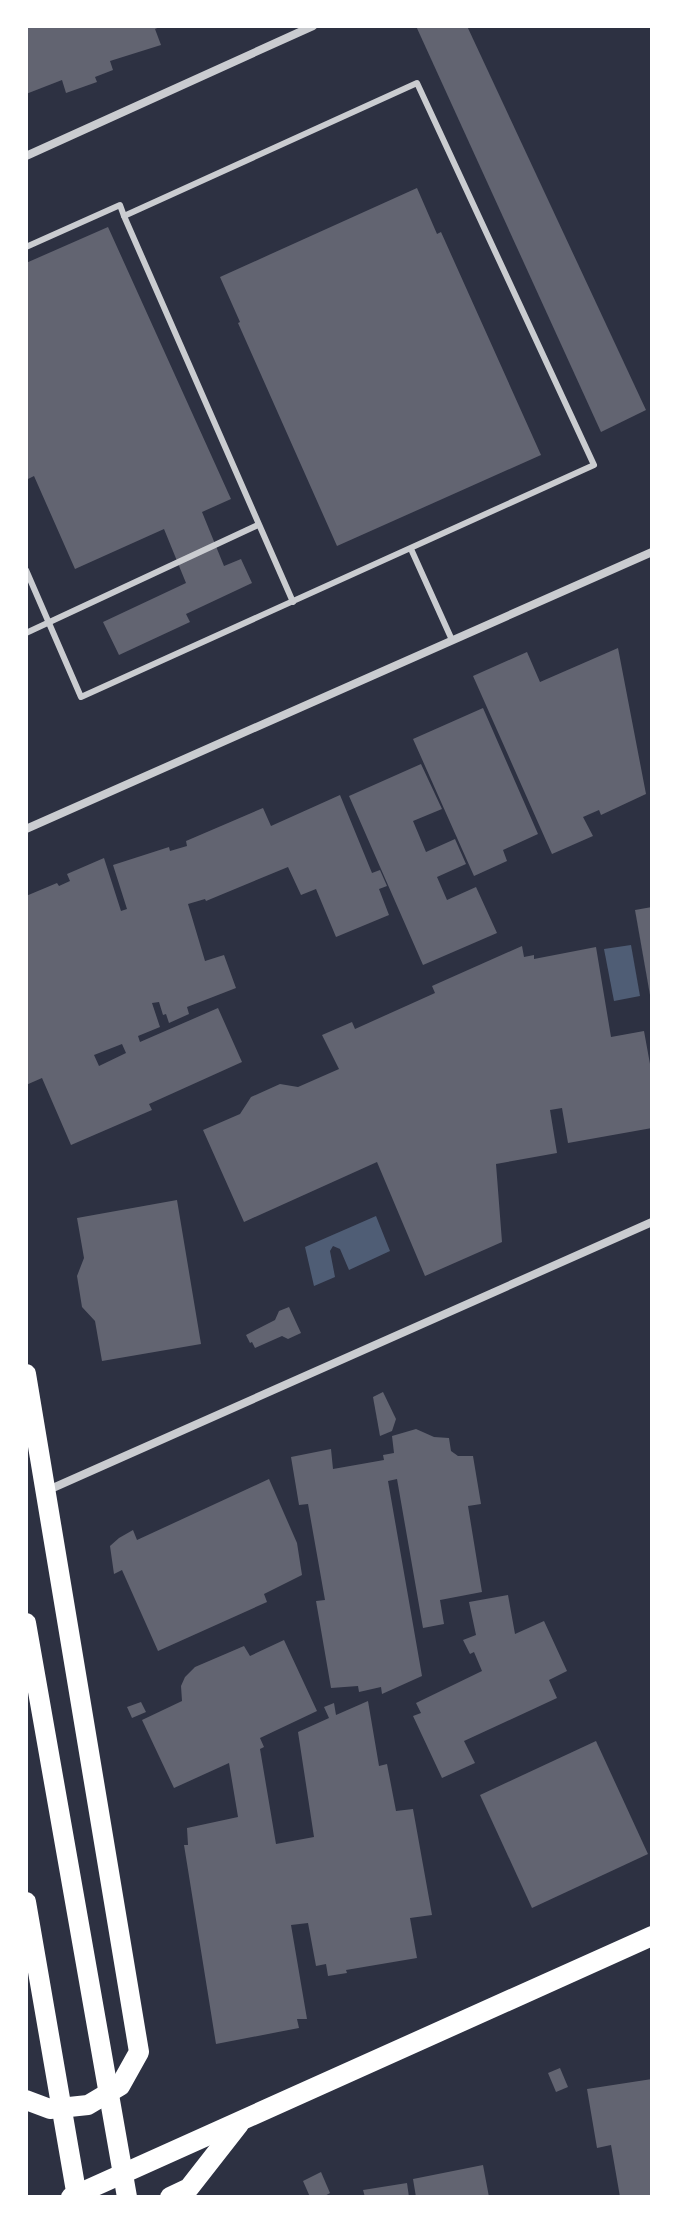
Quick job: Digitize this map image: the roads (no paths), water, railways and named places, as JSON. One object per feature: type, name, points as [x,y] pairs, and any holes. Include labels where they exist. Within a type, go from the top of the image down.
[{"type":"main road","points":[[26,1374],[139,2052],[120,2086],[88,2105],[50,2109],[26,2100]]},
{"type":"main road","points":[[26,1623],[127,2197]]},
{"type":"main road","points":[[26,1902],[74,2197],[652,1936]]},
{"type":"main road","points":[[182,2194],[241,2121]]},
{"type":"street","points":[[26,156],[313,26]]},
{"type":"street","points":[[26,829],[652,552]]},
{"type":"street","points":[[46,1491],[652,1222]]},
{"type":"lane","points":[[26,570],[81,697],[594,465],[417,83],[124,216]]},
{"type":"lane","points":[[26,247],[120,205],[293,602]]},
{"type":"lane","points":[[26,633],[258,525]]},
{"type":"lane","points":[[411,549],[452,640]]},
{"type":"water","points":[[631,945],[640,996],[614,1001],[604,949]]},
{"type":"water","points":[[376,1216],[390,1251],[349,1270],[340,1249],[333,1246],[330,1251],[335,1277],[314,1286],[305,1247]]}]
